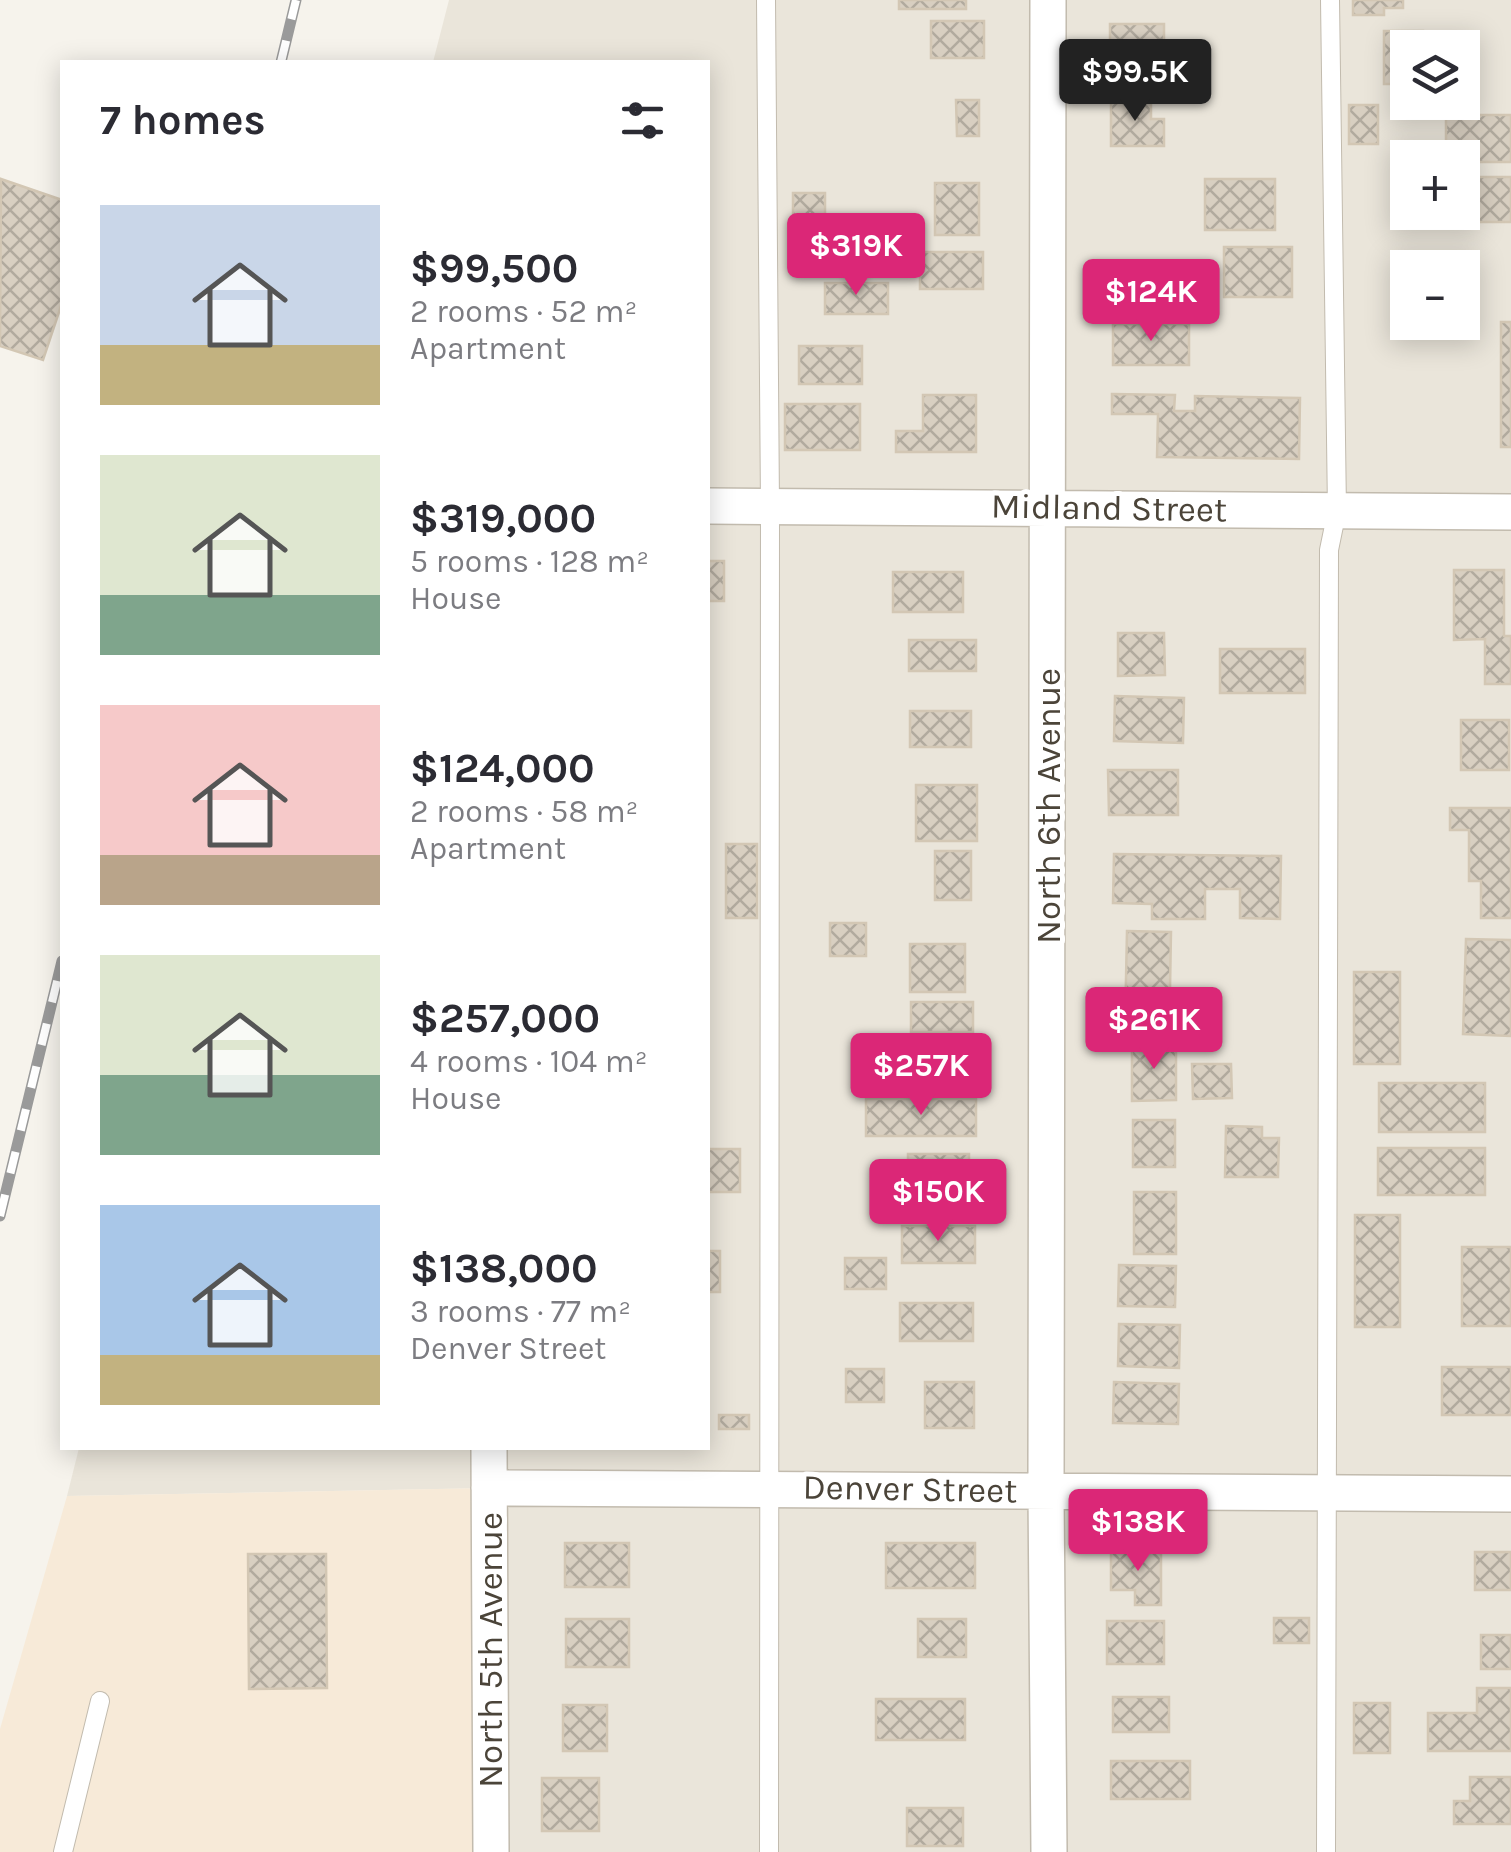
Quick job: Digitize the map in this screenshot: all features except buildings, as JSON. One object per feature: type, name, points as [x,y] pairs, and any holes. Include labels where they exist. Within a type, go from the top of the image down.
[{"type":"street","name":"North 6th Avenue","points":[[1048,0],[1048,1852]]},
{"type":"street","name":"Midland Street","points":[[710,506],[1511,512]]},
{"type":"street","name":"North 5th Avenue","points":[[489,1450],[491,1852]]},
{"type":"street","name":"Denver Street","points":[[490,1488],[1511,1494]]},
{"type":"lane","points":[[766,0],[770,506],[769,1852]]},
{"type":"lane","points":[[1326,1852],[1329,550],[1337,511],[1330,0]]},
{"type":"lane","points":[[63,1852],[100,1701]]},
{"type":"shaded area","points":[[449,0],[1511,0],[1511,1852],[491,1852],[489,1488],[67,1496],[78,1450],[710,1450],[710,60],[434,60]]},
{"type":"shaded area","points":[[489,1488],[491,1852],[0,1852],[0,1729],[67,1496]]},
{"type":"railway","points":[[281,60],[296,0]]},
{"type":"railway","points":[[0,1216],[60,969]]}]
